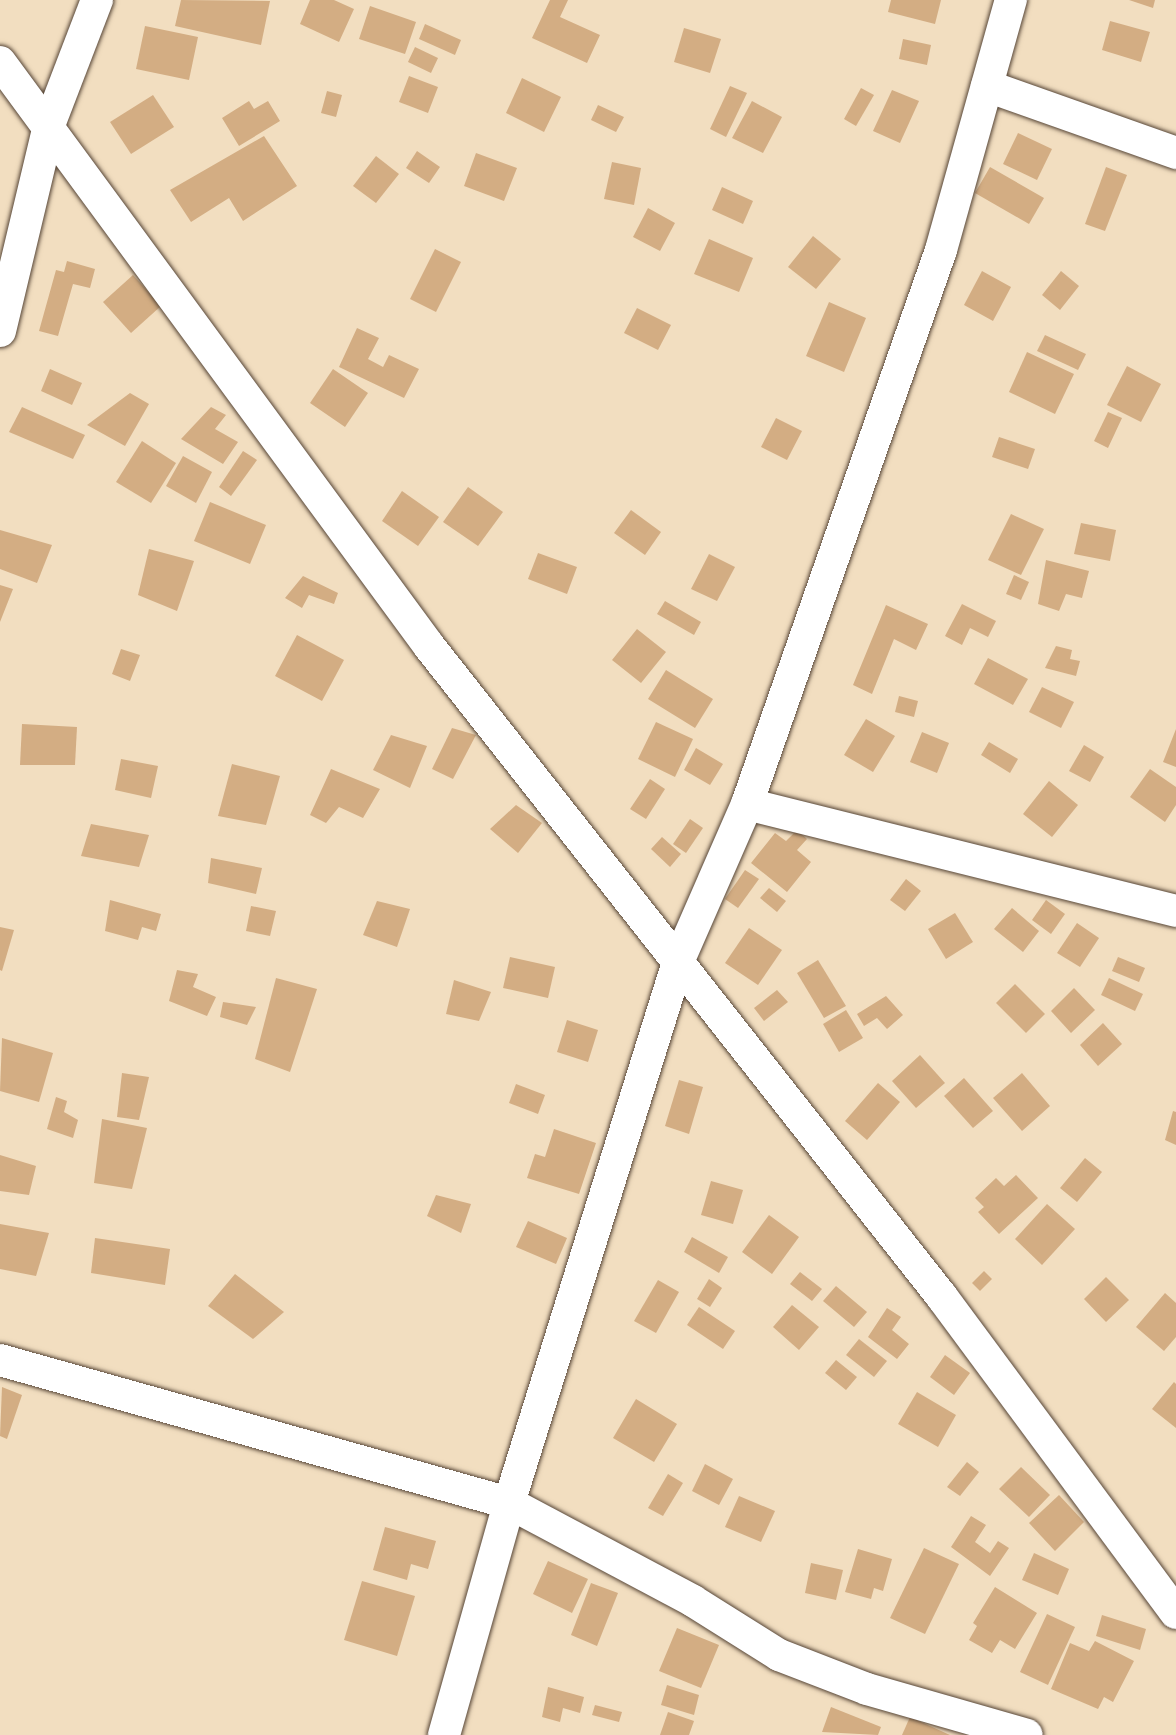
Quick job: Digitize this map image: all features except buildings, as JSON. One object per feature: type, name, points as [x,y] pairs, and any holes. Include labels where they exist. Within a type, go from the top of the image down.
[{"type":"street","points":[[0,331],[49,125],[97,0]]},
{"type":"street","points":[[444,1735],[508,1503],[678,962],[747,804],[941,250],[1011,0]]},
{"type":"street","points":[[0,62],[49,125],[429,646],[942,1297],[1176,1613]]},
{"type":"street","points":[[987,86],[1176,153]]},
{"type":"street","points":[[747,804],[1176,911]]},
{"type":"street","points":[[0,1360],[508,1503],[693,1600],[779,1655],[867,1689],[1027,1735]]}]
